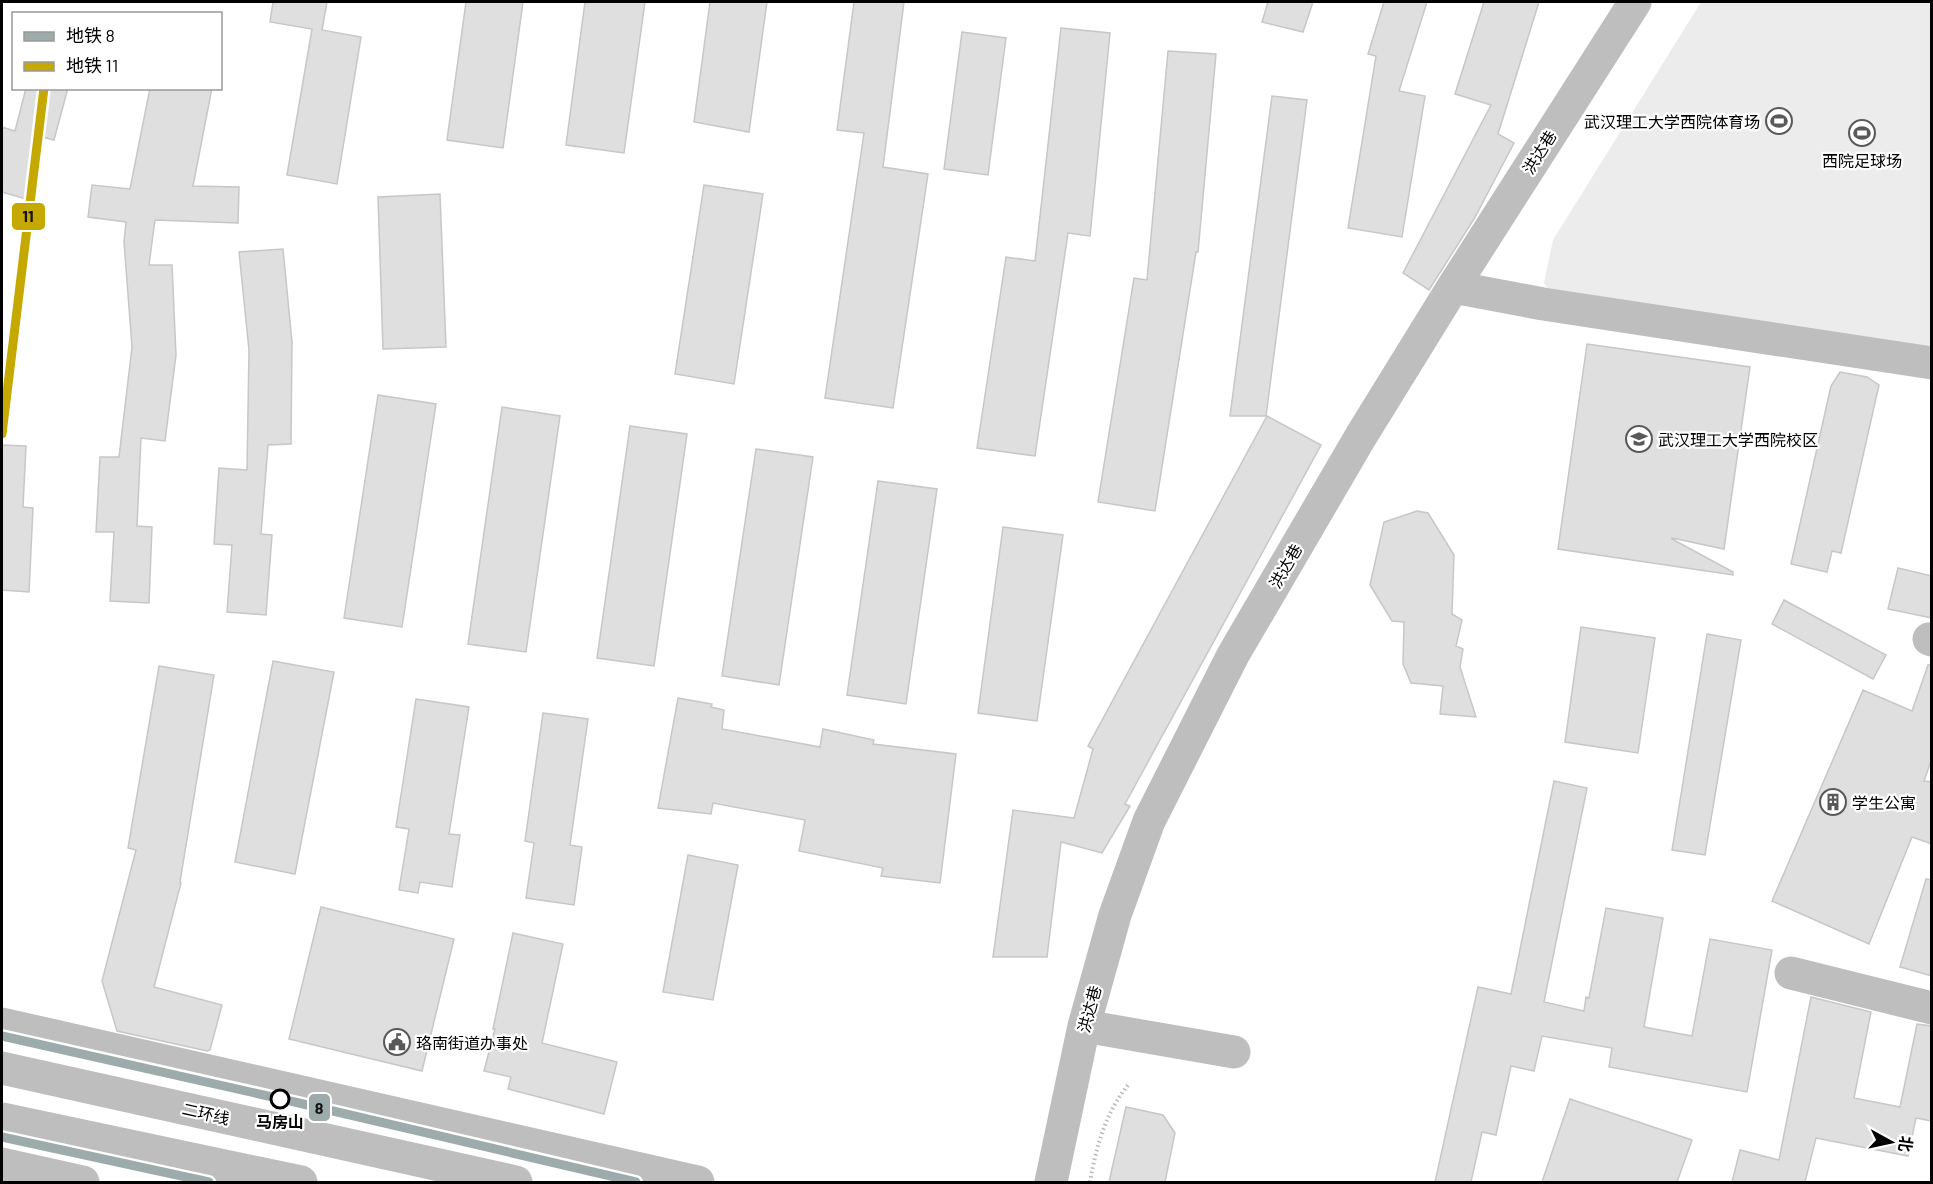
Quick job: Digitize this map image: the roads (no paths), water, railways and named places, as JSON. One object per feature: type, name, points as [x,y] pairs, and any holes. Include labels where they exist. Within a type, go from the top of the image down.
[{"type":"main road","name":"洪达巷","points":[[1051,1182],[1084,1026],[1115,915],[1149,821],[1233,655],[1361,436],[1635,2]]},
{"type":"main road","points":[[1453,287],[1543,304],[1932,363]]},
{"type":"main road","points":[[1791,974],[1932,1008]]},
{"type":"main road","points":[[2,1024],[698,1182]]},
{"type":"main road","points":[[1084,1026],[1234,1052]]},
{"type":"main road","name":"二环线","points":[[2,1068],[516,1182]]},
{"type":"main road","points":[[2,1119],[301,1182]]},
{"type":"main road","points":[[2,1164],[83,1182]]},
{"type":"metro line","name":"11","points":[[2,434],[44,90]]},
{"type":"metro line","name":"8","points":[[2,1036],[636,1182]]},
{"type":"metro line","name":"8","points":[[2,1137],[209,1182]]},
{"type":"place","name":"武汉理工大学西院体育场","points":[[1779,121]]},
{"type":"place","name":"西院足球场","points":[[1862,133]]},
{"type":"place","name":"武汉理工大学西院校区","points":[[1639,439]]},
{"type":"place","name":"学生公寓","points":[[1833,802]]},
{"type":"place","name":"珞南街道办事处","points":[[397,1042]]},
{"type":"place","name":"马房山","points":[[280,1099]]}]
